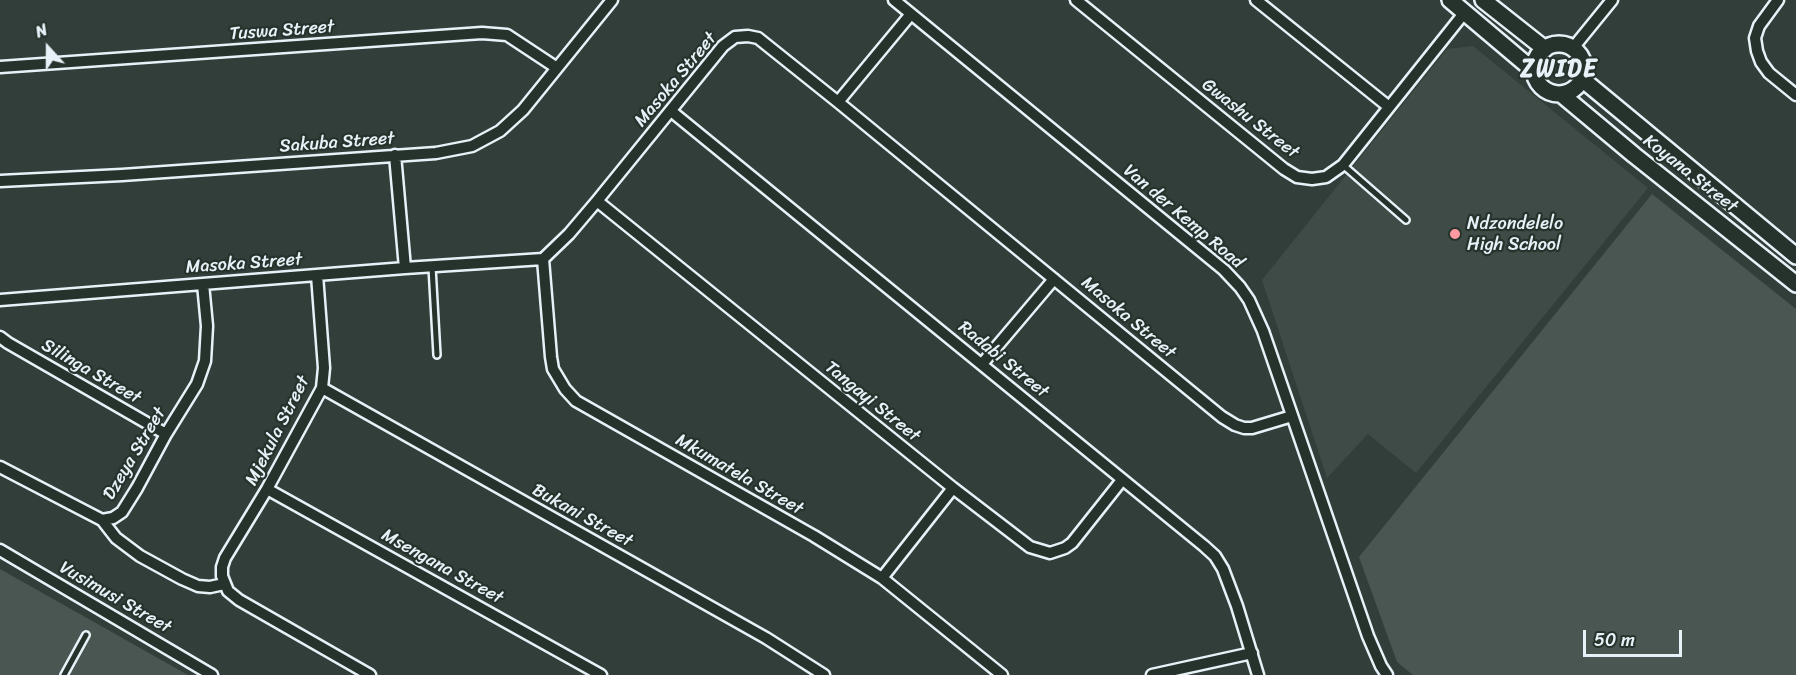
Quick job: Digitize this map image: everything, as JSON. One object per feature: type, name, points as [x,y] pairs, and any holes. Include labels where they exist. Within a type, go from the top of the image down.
[{"type":"main road","name":"Koyana Street","points":[[1450,0],[1534,70],[1536,78],[1546,90],[1553,94],[1561,94],[1796,284]]},
{"type":"main road","points":[[1483,0],[1545,49]]},
{"type":"main road","points":[[1534,70],[1539,55],[1552,46],[1573,48],[1580,54],[1584,71],[1582,79],[1578,87],[1561,94]]},
{"type":"main road","name":"Koyana Street","points":[[1582,79],[1796,256]]},
{"type":"street","name":"Sakuba Street","points":[[0,181],[133,174],[459,150],[489,138],[514,119],[612,0]]},
{"type":"street","name":"Van der Kemp Road","points":[[894,0],[1224,270],[1240,287],[1256,314],[1368,636],[1387,675]]},
{"type":"street","name":"Gwashu Street","points":[[1076,0],[1284,169],[1298,177],[1312,179],[1326,177],[1343,165],[1466,12]]},
{"type":"street","points":[[1256,0],[1389,107]]},
{"type":"street","points":[[1573,48],[1612,0]]},
{"type":"street","points":[[1778,0],[1759,26],[1755,38],[1757,51],[1769,73],[1796,95]]},
{"type":"street","points":[[838,102],[911,14]]},
{"type":"street","name":"Tuswa Street","points":[[0,67],[483,33],[507,35],[558,68]]},
{"type":"street","name":"Masoka Street","points":[[0,300],[543,259],[597,201],[723,46],[729,40],[742,36],[758,38],[1222,417],[1235,425],[1252,428],[1292,416]]},
{"type":"street","name":"Radabi Street","points":[[671,111],[1215,556],[1226,576],[1258,675]]},
{"type":"street","points":[[395,155],[405,268]]},
{"type":"street","name":"Tangayi Street","points":[[597,201],[1018,540],[1039,551],[1050,552],[1065,548],[1072,543],[1122,480]]},
{"type":"street","name":"Mkumatela Street","points":[[543,259],[553,369],[565,390],[576,401],[814,536],[882,578],[1001,675]]},
{"type":"street","name":"Mjekula Street","points":[[226,587],[222,567],[225,558],[267,489],[322,388],[324,368],[317,275]]},
{"type":"street","points":[[982,364],[1054,279]]},
{"type":"street","name":"Dzeya Street","points":[[0,467],[102,520],[113,518],[122,512],[197,384],[205,361],[207,326],[203,284]]},
{"type":"street","name":"Silinga Street","points":[[0,337],[8,344],[166,434]]},
{"type":"street","name":"Bukani Street","points":[[322,388],[766,638],[824,675]]},
{"type":"street","points":[[882,578],[953,488]]},
{"type":"street","name":"Msengana Street","points":[[267,489],[601,675]]},
{"type":"street","points":[[102,520],[116,538],[140,556],[198,586],[226,587],[239,600],[258,612],[370,675]]},
{"type":"street","name":"Vusimusi Street","points":[[0,550],[213,675]]},
{"type":"street","points":[[1152,675],[1252,653]]},
{"type":"lane","points":[[1343,165],[1406,220]]},
{"type":"lane","points":[[432,266],[437,355]]},
{"type":"lane","points":[[64,675],[86,635]]},
{"type":"shaded area","name":"Ndzondelelo High School","points":[[1473,46],[1648,188],[1416,473],[1368,434],[1327,478],[1262,280],[1447,49]]},
{"type":"shaded area","points":[[1652,194],[1796,309],[1796,675],[1413,675],[1397,662],[1359,557]]},
{"type":"shaded area","points":[[0,569],[188,675],[0,675]]},
{"type":"place","name":"Ndzondelelo High School","points":[[1455,234]]},
{"type":"district","name":"ZWIDE","points":[[1559,70]]}]
